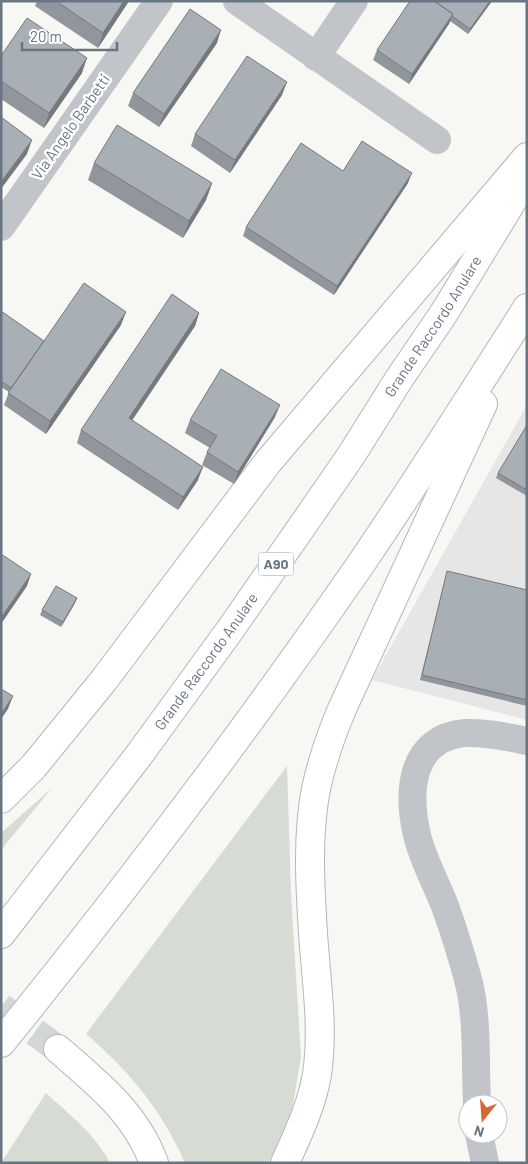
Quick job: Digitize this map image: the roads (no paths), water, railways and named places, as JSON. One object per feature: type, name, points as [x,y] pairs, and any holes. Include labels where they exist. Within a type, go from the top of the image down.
[{"type":"main road","points":[[1,799],[34,766],[104,680],[268,462],[527,157]]},
{"type":"main road","name":"Grande Raccordo Anulare","points":[[1,934],[162,724],[312,512],[444,313],[527,177]]},
{"type":"main road","points":[[1,1043],[76,950],[271,691],[357,570],[526,309]]},
{"type":"main road","points":[[285,1163],[310,1106],[319,1059],[320,1024],[313,933],[311,848],[316,791],[326,751],[342,709],[526,309]]},
{"type":"main road","points":[[58,1049],[105,1090],[121,1107],[133,1122],[154,1163]]},
{"type":"street","name":"Via Angelo Barbetti","points":[[1,227],[159,1]]},
{"type":"street","points":[[237,1],[438,140]]},
{"type":"street","points":[[316,57],[354,1]]},
{"type":"street","points":[[477,1094],[474,1022],[469,984],[445,907],[418,837],[413,802],[413,784],[416,769],[424,753],[433,744],[444,738],[467,733],[489,734],[527,741]]},
{"type":"street","points":[[481,1144],[484,1163]]},
{"type":"tunnel","points":[[1,1007],[58,1049]]}]
